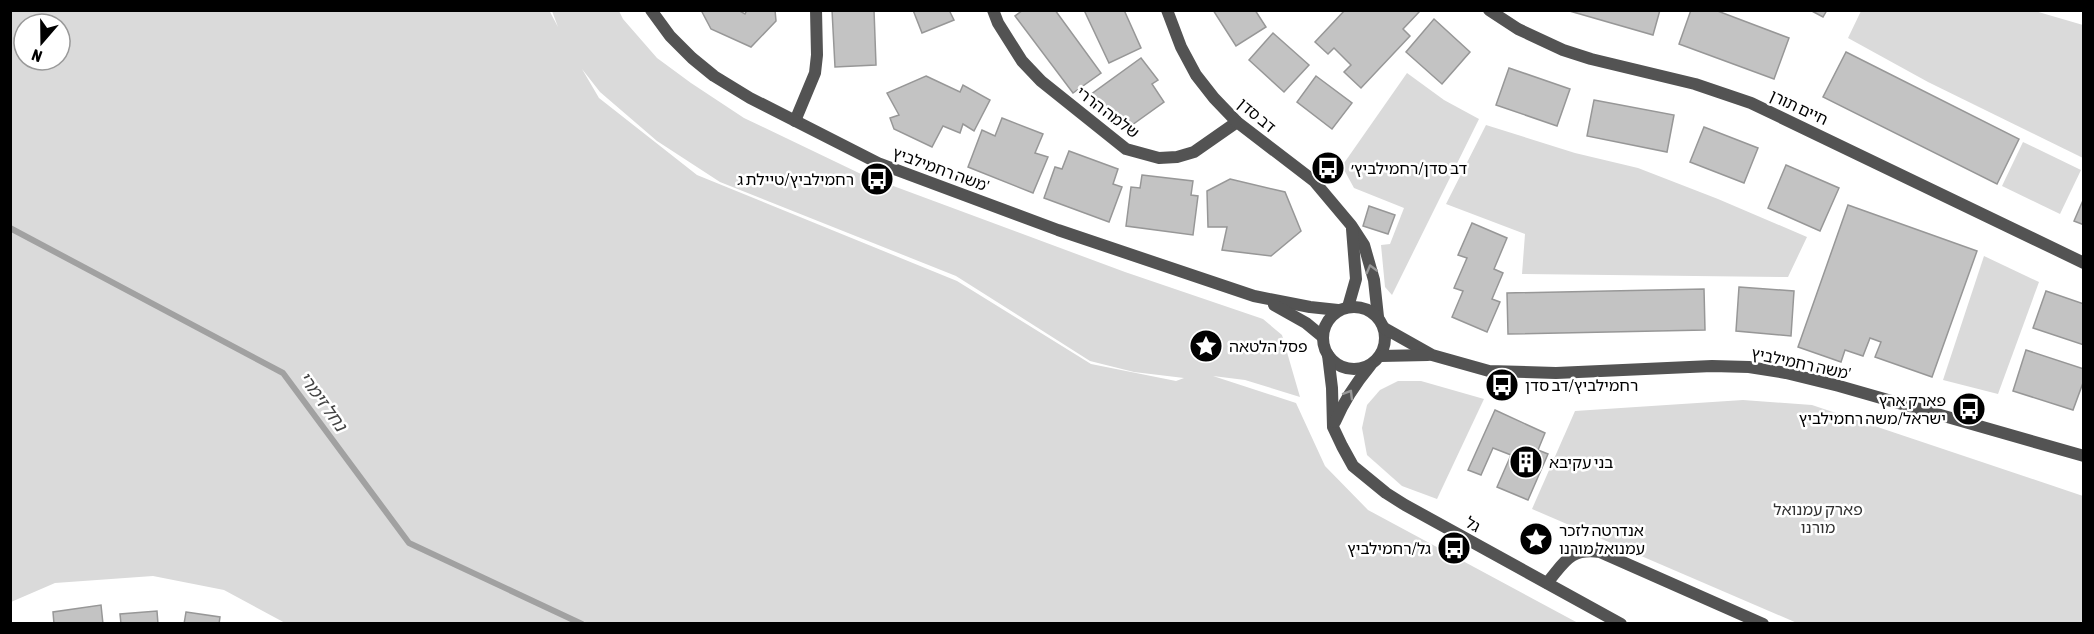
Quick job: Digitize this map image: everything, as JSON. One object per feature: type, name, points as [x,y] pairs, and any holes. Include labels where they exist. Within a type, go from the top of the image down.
[{"type":"street","name":"משה רחמילביץ'","points":[[651,10],[670,36],[714,76],[750,98],[878,163],[1058,230],[1254,296],[1283,309],[1323,337]]},
{"type":"street","points":[[795,121],[814,73],[817,55],[816,10]]},
{"type":"street","name":"שלמה הררי","points":[[993,10],[1004,33],[1022,61],[1041,81],[1126,149],[1159,158],[1177,157],[1194,152],[1237,122]]},
{"type":"street","name":"דב סדן","points":[[1167,10],[1181,47],[1196,75],[1237,122],[1314,181],[1351,225],[1364,245],[1374,280],[1381,323]]},
{"type":"street","name":"חיים תורן","points":[[1489,10],[1518,29],[1563,50],[1695,84],[1751,103],[2084,264]]},
{"type":"street","points":[[1351,225],[1356,279],[1343,309],[1328,320],[1323,337],[1328,356],[1345,369],[1355,370],[1371,365]]},
{"type":"street","name":"משה רחמילביץ'","points":[[1254,296],[1310,307],[1343,309]]},
{"type":"street","points":[[1333,427],[1355,383],[1381,356],[1386,337],[1381,323],[1365,309],[1343,309]]},
{"type":"street","name":"משה רחמילביץ'","points":[[1381,323],[1432,355]]},
{"type":"street","name":"משה רחמילביץ'","points":[[1381,356],[1432,355],[1489,370],[1528,373],[1712,366],[1749,367],[1839,386],[2084,456]]},
{"type":"street","name":"גל","points":[[1328,356],[1333,427],[1353,466],[1386,493],[1620,624]]},
{"type":"street","points":[[1547,583],[1570,556],[1585,550],[1600,552],[1763,624]]},
{"type":"green space","points":[[549,10],[558,27],[552,11],[619,11],[623,19],[657,58],[691,83],[744,118],[861,174],[1125,272],[1263,319],[1282,335],[1300,397],[1245,380],[1213,376],[1296,403],[1325,466],[1368,510],[1578,623],[287,624],[224,590],[153,576],[55,583],[11,602],[11,11]],"holes":[[[582,69],[600,92],[657,141],[720,182],[956,276],[1090,361],[1134,372],[1184,378],[1176,381],[1091,364],[957,281],[697,175],[599,98]]]},
{"type":"green space","points":[[1861,11],[2035,11],[2083,25],[2083,158],[1928,82],[1848,38]]},
{"type":"green space","points":[[1407,73],[1444,100],[1479,119],[1392,295],[1385,287],[1381,245],[1390,244],[1404,208],[1354,188],[1342,166]]},
{"type":"green space","points":[[1486,125],[1575,153],[1638,168],[1807,237],[1788,277],[1522,274],[1525,234],[1446,204]]},
{"type":"green space","points":[[2023,142],[2081,170],[2060,214],[2002,186]]},
{"type":"green space","points":[[1984,256],[2039,282],[1998,394],[1943,380]]},
{"type":"green space","points":[[1398,381],[1421,381],[1484,399],[1437,499],[1402,486],[1367,455],[1362,428],[1367,405],[1380,390]]},
{"type":"green space","name":"פארק עמנואל מורנו","points":[[1743,400],[1812,405],[2083,496],[2083,623],[1797,623],[1532,509],[1575,411]]},
{"type":"building","points":[[701,10],[738,10],[745,14],[747,10],[775,10],[776,21],[751,47],[711,29]]},
{"type":"building","points":[[832,10],[874,10],[876,65],[835,67]]},
{"type":"building","points":[[913,10],[949,10],[954,20],[922,33]]},
{"type":"building","points":[[1023,10],[1055,10],[1101,73],[1073,93],[1015,16]]},
{"type":"building","points":[[1084,10],[1124,10],[1141,48],[1109,63]]},
{"type":"building","points":[[1213,10],[1255,10],[1266,27],[1236,46]]},
{"type":"building","points":[[1345,10],[1420,11],[1403,29],[1410,36],[1361,88],[1344,72],[1351,65],[1334,48],[1328,54],[1315,42]]},
{"type":"building","points":[[1566,10],[1660,10],[1653,35]]},
{"type":"building","points":[[1691,10],[1715,10],[1789,38],[1774,79],[1679,44]]},
{"type":"building","points":[[1810,10],[1827,10],[1823,17]]},
{"type":"building","points":[[1434,19],[1470,52],[1442,84],[1406,52]]},
{"type":"building","points":[[1273,33],[1309,65],[1284,92],[1249,60]]},
{"type":"building","points":[[1846,52],[2019,139],[1997,184],[1823,97]]},
{"type":"building","points":[[1141,58],[1158,80],[1152,84],[1164,102],[1132,125],[1129,121],[1124,125],[1115,113],[1108,119],[1090,95]]},
{"type":"building","points":[[1509,68],[1570,89],[1557,126],[1496,105]]},
{"type":"building","points":[[926,76],[960,92],[963,85],[990,100],[974,131],[963,124],[960,133],[943,126],[932,147],[894,129],[890,118],[899,115],[887,93]]},
{"type":"building","points":[[1316,76],[1352,103],[1332,129],[1297,102]]},
{"type":"building","points":[[1594,100],[1674,115],[1667,152],[1587,136]]},
{"type":"building","points":[[1002,118],[1043,134],[1035,153],[1048,157],[1033,193],[968,167],[982,130],[995,136]]},
{"type":"building","points":[[1704,127],[1758,148],[1744,183],[1690,162]]},
{"type":"building","points":[[1069,151],[1118,169],[1113,184],[1122,187],[1109,222],[1044,198],[1055,167],[1062,169]]},
{"type":"building","points":[[1786,165],[1839,188],[1820,231],[1768,208]]},
{"type":"building","points":[[1142,175],[1193,181],[1191,195],[1198,196],[1193,235],[1126,226],[1131,187],[1140,188]]},
{"type":"building","points":[[1230,179],[1285,192],[1301,231],[1271,256],[1222,250],[1227,227],[1208,227],[1207,191]]},
{"type":"building","points":[[2084,198],[2084,225],[2074,221]]},
{"type":"building","points":[[1848,205],[1977,251],[1932,377],[1875,357],[1881,342],[1870,338],[1863,356],[1845,350],[1841,362],[1798,347]]},
{"type":"building","points":[[1369,206],[1395,215],[1388,234],[1363,226]]},
{"type":"building","points":[[1472,223],[1507,238],[1494,269],[1503,273],[1492,299],[1500,302],[1487,332],[1452,317],[1463,291],[1454,288],[1467,258],[1458,255]]},
{"type":"building","points":[[1739,287],[1794,291],[1791,336],[1736,331]]},
{"type":"building","points":[[1704,289],[1705,330],[1508,334],[1507,293]]},
{"type":"building","points":[[2046,291],[2084,304],[2084,345],[2033,328]]},
{"type":"building","points":[[2026,350],[2084,369],[2084,380],[2073,410],[2013,391]]},
{"type":"building","name":"בני עקיבא","points":[[1495,410],[1545,433],[1538,450],[1548,454],[1528,500],[1497,487],[1511,455],[1493,448],[1481,475],[1468,470]]},
{"type":"building","points":[[101,605],[103,624],[54,624],[53,612]]},
{"type":"building","points":[[157,611],[158,624],[121,624],[120,614]]},
{"type":"building","points":[[186,612],[220,617],[219,624],[184,624]]},
{"type":"waterway","name":"נחל זימרי","points":[[10,228],[283,373],[409,543],[582,624]]},
{"type":"place","name":"דב סדן/רחמילביץ׳","points":[[1328,168]]},
{"type":"place","name":"רחמילביץ/טיילת ג","points":[[877,179]]},
{"type":"place","name":"פסל הלטאה","points":[[1206,346]]},
{"type":"place","name":"רחמילביץ/דב סדן","points":[[1502,385]]},
{"type":"place","name":"פארק ארץ ישראל/משה רחמילביץ","points":[[1969,409]]},
{"type":"place","name":"בני עקיבא","points":[[1526,462]]},
{"type":"place","name":"אנדרטה לזכר עמנואל מורנו","points":[[1536,539]]},
{"type":"place","name":"גל/רחמילביץ","points":[[1454,548]]}]
